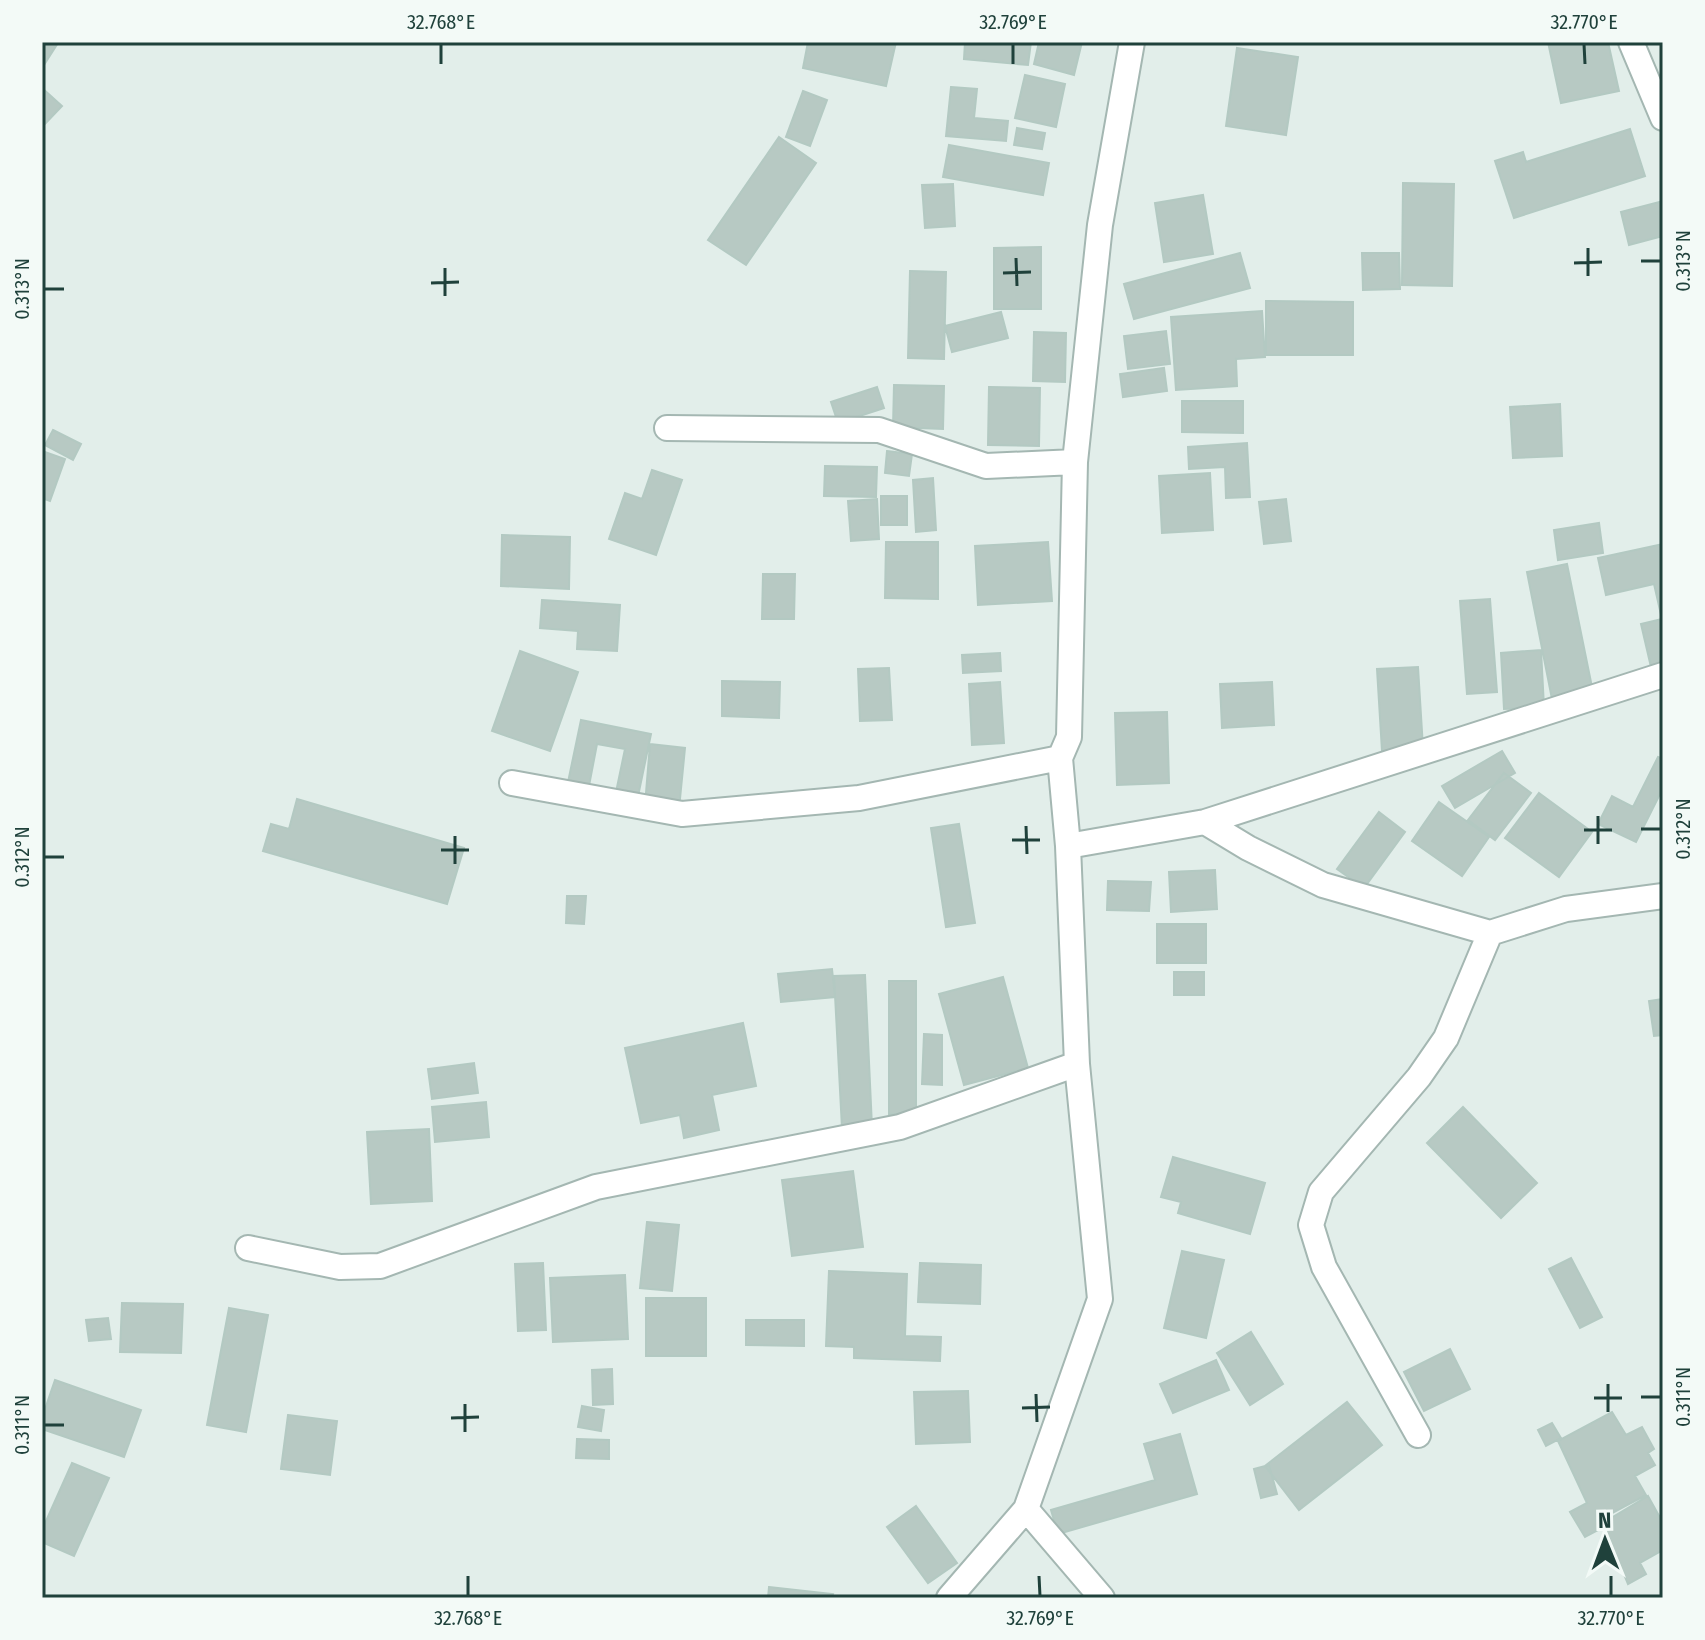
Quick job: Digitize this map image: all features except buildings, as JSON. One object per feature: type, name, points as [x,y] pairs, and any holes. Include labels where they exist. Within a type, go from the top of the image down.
[{"type":"street","points":[[949,1598],[1026,1509],[1100,1299],[1077,1064],[1068,846],[1060,758],[1069,737],[1075,462],[1100,225],[1132,42]]},
{"type":"street","points":[[1631,42],[1663,118]]},
{"type":"street","points":[[667,428],[879,430],[986,466],[1075,462]]},
{"type":"street","points":[[1068,846],[1205,822],[1663,675]]},
{"type":"street","points":[[512,783],[682,814],[859,798],[1060,758]]},
{"type":"street","points":[[1205,822],[1248,848],[1323,885],[1490,933],[1566,909],[1663,896]]},
{"type":"street","points":[[1418,1435],[1324,1267],[1311,1225],[1321,1192],[1419,1077],[1446,1038],[1490,933]]},
{"type":"street","points":[[248,1248],[340,1267],[380,1266],[596,1187],[900,1127],[1077,1064]]},
{"type":"street","points":[[1026,1509],[1102,1598]]}]
